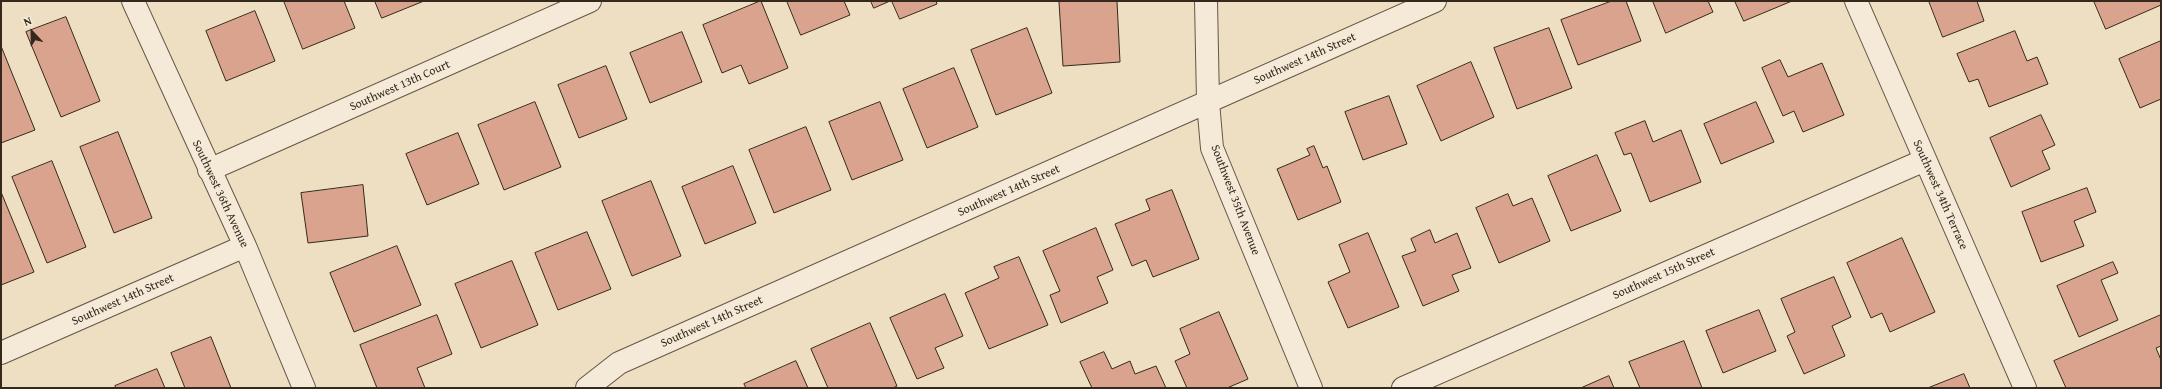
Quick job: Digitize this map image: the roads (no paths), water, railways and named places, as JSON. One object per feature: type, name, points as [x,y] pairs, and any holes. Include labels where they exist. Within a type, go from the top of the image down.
[{"type":"street","name":"Southwest 36th Avenue","points":[[133,1],[245,246],[304,388]]},
{"type":"street","name":"Southwest 13th Court","points":[[209,170],[590,1]]},
{"type":"street","name":"Southwest 35th Avenue","points":[[1206,1],[1208,102],[1212,148],[1311,388]]},
{"type":"street","name":"Southwest 14th Street","points":[[587,388],[620,363],[1435,1]]},
{"type":"street","name":"Southwest 34th Terrace","points":[[1856,1],[2025,388]]},
{"type":"street","name":"Southwest 15th Street","points":[[1403,388],[1925,160]]},
{"type":"street","name":"Southwest 14th Street","points":[[1,354],[245,246]]}]
